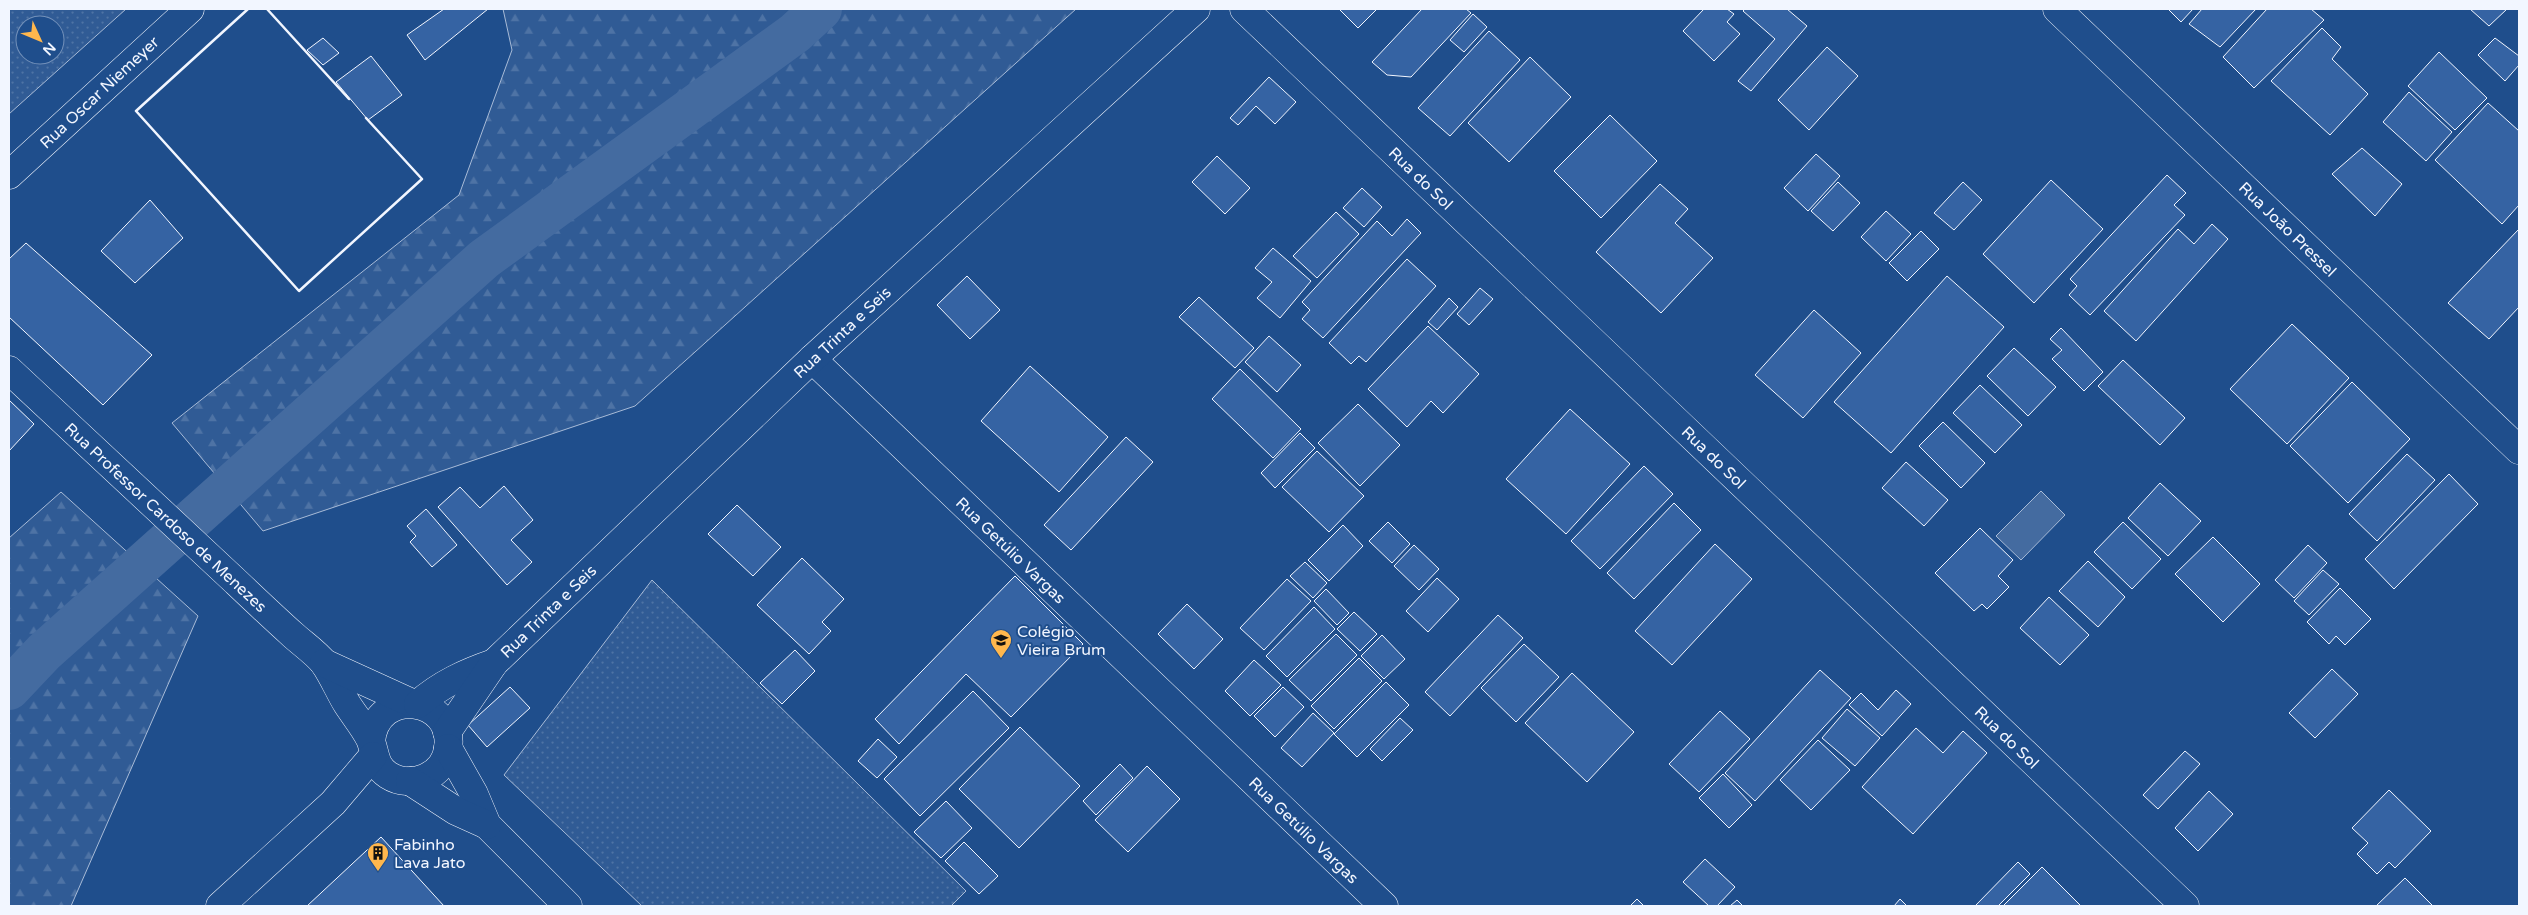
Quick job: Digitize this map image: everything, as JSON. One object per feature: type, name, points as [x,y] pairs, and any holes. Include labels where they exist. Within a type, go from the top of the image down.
[{"type":"street","name":"Rua Oscar Niemeyer","points":[[9,175],[190,9]]},
{"type":"street","name":"Rua Trinta e Seis","points":[[448,740],[494,663],[812,359],[1196,9]]},
{"type":"street","name":"Rua do Sol","points":[[1244,9],[2185,906]]},
{"type":"street","name":"Rua João Pressel","points":[[2057,9],[2519,450]]},
{"type":"street","name":"Rua Getúlio Vargas","points":[[812,359],[1384,906]]},
{"type":"street","name":"Rua Professor Cardoso de Menezes","points":[[9,370],[324,663],[372,748],[376,764],[388,775],[410,781],[456,811],[487,825],[568,906]]},
{"type":"street","name":"Rua Professor Cardoso de Menezes","points":[[324,663],[435,712],[441,718],[448,740],[487,825]]},
{"type":"street","name":"Rua Trinta e Seis","points":[[416,704],[459,675],[494,663]]},
{"type":"street","points":[[220,906],[333,804],[372,748],[374,725],[384,713],[398,705],[416,704]]},
{"type":"street","points":[[410,781],[426,778],[438,769],[448,740]]},
{"type":"green space","points":[[9,9],[126,9],[65,64],[65,15],[15,15],[15,65],[64,65],[9,114]]},
{"type":"green space","points":[[503,9],[1076,9],[635,406],[263,531],[172,423],[459,195],[512,50]]},
{"type":"green space","points":[[61,492],[198,616],[71,906],[9,906],[9,538]]},
{"type":"green space","points":[[652,580],[966,891],[951,906],[642,906],[504,775]]},
{"type":"shaded area","points":[[2041,491],[2065,515],[2021,560],[1996,536]]},
{"type":"building","points":[[444,9],[488,9],[425,60],[407,35]]},
{"type":"building","points":[[1339,9],[1377,9],[1358,28]]},
{"type":"building","points":[[1422,9],[1466,9],[1471,13],[1411,77],[1387,75],[1372,62]]},
{"type":"building","points":[[1704,9],[1727,9],[1734,14],[1727,22],[1740,34],[1714,61],[1683,31]]},
{"type":"building","points":[[1745,9],[1787,9],[1807,26],[1751,91],[1738,81],[1775,39],[1743,11]]},
{"type":"building","points":[[2168,9],[2193,9],[2181,22]]},
{"type":"building","points":[[2202,9],[2256,9],[2220,47],[2189,24]]},
{"type":"building","points":[[2267,9],[2311,9],[2324,20],[2254,88],[2223,57]]},
{"type":"building","points":[[2470,9],[2507,9],[2489,26]]},
{"type":"building","points":[[1473,14],[1487,27],[1464,52],[1450,40]]},
{"type":"building","points":[[2322,28],[2341,47],[2332,59],[2368,94],[2330,135],[2271,81]]},
{"type":"building","points":[[1489,31],[1520,60],[1450,136],[1418,108]]},
{"type":"building","points":[[323,38],[339,53],[323,65],[307,50]]},
{"type":"building","points":[[2495,38],[2519,56],[2519,65],[2505,81],[2478,55]]},
{"type":"building","points":[[1827,47],[1858,76],[1809,130],[1778,100]]},
{"type":"building","points":[[2439,52],[2487,98],[2455,130],[2408,86]]},
{"type":"building","points":[[371,56],[402,95],[368,120],[336,82]]},
{"type":"building","points":[[1530,57],[1571,97],[1509,162],[1468,123]]},
{"type":"building","points":[[1269,77],[1296,102],[1275,124],[1256,106],[1238,125],[1230,118]]},
{"type":"building","points":[[2409,92],[2452,132],[2426,161],[2383,122]]},
{"type":"building","points":[[2488,103],[2519,131],[2519,205],[2502,224],[2435,160]]},
{"type":"building","points":[[1610,115],[1657,161],[1601,218],[1554,171]]},
{"type":"building","points":[[2362,148],[2402,184],[2375,216],[2332,174]]},
{"type":"building","points":[[1816,154],[1840,176],[1808,211],[1784,188]]},
{"type":"building","points":[[1217,156],[1250,188],[1225,214],[1192,182]]},
{"type":"building","points":[[2167,175],[2186,193],[2174,205],[2185,215],[2090,315],[2069,295],[2077,286],[2070,279]]},
{"type":"building","points":[[2051,180],[2103,229],[2034,303],[1983,254]]},
{"type":"building","points":[[1838,182],[1860,203],[1833,231],[1811,211]]},
{"type":"building","points":[[1963,182],[1982,200],[1954,230],[1934,213]]},
{"type":"building","points":[[1660,184],[1688,209],[1675,223],[1713,258],[1661,313],[1596,252]]},
{"type":"building","points":[[1362,188],[1382,207],[1364,227],[1343,208]]},
{"type":"building","points":[[150,200],[183,238],[135,283],[101,251]]},
{"type":"building","points":[[1886,211],[1911,234],[1886,261],[1861,237]]},
{"type":"building","points":[[1336,212],[1359,234],[1317,278],[1293,256]]},
{"type":"building","points":[[1407,219],[1421,233],[1323,338],[1302,319],[1310,310],[1302,302],[1377,221],[1392,236]]},
{"type":"building","points":[[2212,224],[2228,239],[2136,341],[2104,311],[2178,229],[2194,244]]},
{"type":"building","points":[[2519,229],[2519,307],[2489,339],[2448,303]]},
{"type":"building","points":[[1921,231],[1939,249],[1907,281],[1889,263]]},
{"type":"building","points":[[26,243],[152,355],[103,405],[9,317],[9,259]]},
{"type":"building","points":[[1273,248],[1311,281],[1280,318],[1257,298],[1272,282],[1255,268]]},
{"type":"building","points":[[1407,259],[1436,286],[1366,362],[1359,356],[1351,364],[1329,343]]},
{"type":"building","points":[[967,276],[1000,310],[970,339],[937,305]]},
{"type":"building","points":[[1947,276],[2004,327],[1891,453],[1834,402]]},
{"type":"building","points":[[1480,288],[1493,299],[1469,325],[1457,314]]},
{"type":"building","points":[[1199,297],[1254,348],[1235,368],[1179,317]]},
{"type":"building","points":[[1449,298],[1458,307],[1437,330],[1428,322]]},
{"type":"building","points":[[1814,310],[1861,353],[1803,418],[1755,375]]},
{"type":"building","points":[[2292,324],[2349,378],[2287,444],[2230,389]]},
{"type":"building","points":[[1428,326],[1479,374],[1443,413],[1431,401],[1407,427],[1368,389]]},
{"type":"building","points":[[2061,328],[2103,372],[2084,391],[2052,359],[2062,350],[2050,339]]},
{"type":"building","points":[[1269,336],[1301,365],[1277,392],[1245,362]]},
{"type":"building","points":[[2014,348],[2056,387],[2028,416],[1987,376]]},
{"type":"building","points":[[2123,360],[2185,418],[2160,445],[2098,386]]},
{"type":"building","points":[[1030,366],[1108,437],[1059,492],[981,421]]},
{"type":"building","points":[[1240,369],[1301,429],[1273,458],[1212,399]]},
{"type":"building","points":[[2352,382],[2410,439],[2348,503],[2290,446]]},
{"type":"building","points":[[1980,385],[2022,425],[1995,453],[1953,413]]},
{"type":"building","points":[[9,400],[34,424],[9,451]]},
{"type":"building","points":[[1358,404],[1400,445],[1360,486],[1318,443]]},
{"type":"building","points":[[1570,409],[1630,464],[1566,534],[1506,479]]},
{"type":"building","points":[[1943,422],[1985,463],[1961,488],[1919,446]]},
{"type":"building","points":[[1300,433],[1315,448],[1275,488],[1261,473]]},
{"type":"building","points":[[1126,437],[1153,462],[1071,550],[1044,525]]},
{"type":"building","points":[[1317,451],[1364,496],[1329,532],[1282,487]]},
{"type":"building","points":[[2407,454],[2435,480],[2377,541],[2349,514]]},
{"type":"building","points":[[1906,462],[1948,500],[1924,526],[1882,488]]},
{"type":"building","points":[[1644,466],[1673,494],[1600,569],[1571,541]]},
{"type":"building","points":[[2449,474],[2478,504],[2394,589],[2365,559]]},
{"type":"building","points":[[2160,483],[2201,521],[2168,556],[2128,518]]},
{"type":"building","points":[[504,486],[533,520],[511,540],[532,562],[507,585],[438,507],[460,487],[480,508]]},
{"type":"building","points":[[1674,503],[1701,530],[1634,599],[1607,573]]},
{"type":"building","points":[[737,505],[781,547],[753,576],[708,534]]},
{"type":"building","points":[[426,509],[457,545],[432,567],[410,542],[416,536],[407,526]]},
{"type":"building","points":[[1388,522],[1410,544],[1392,563],[1369,541]]},
{"type":"building","points":[[2123,522],[2161,559],[2132,589],[2094,552]]},
{"type":"building","points":[[1343,525],[1363,546],[1329,581],[1308,560]]},
{"type":"building","points":[[1980,528],[2013,560],[1998,576],[2009,587],[1987,609],[1982,604],[1974,611],[1935,573]]},
{"type":"building","points":[[2213,537],[2260,584],[2223,622],[2175,574]]},
{"type":"building","points":[[1715,544],[1752,579],[1672,665],[1635,631]]},
{"type":"building","points":[[1414,545],[1439,569],[1419,590],[1394,566]]},
{"type":"building","points":[[2308,545],[2327,563],[2294,598],[2275,580]]},
{"type":"building","points":[[802,558],[844,599],[822,622],[831,631],[809,654],[757,605]]},
{"type":"building","points":[[2088,561],[2125,597],[2098,627],[2059,591]]},
{"type":"building","points":[[1305,562],[1327,583],[1313,598],[1290,576]]},
{"type":"building","points":[[2323,570],[2339,584],[2309,615],[2294,601]]},
{"type":"building","name":"Colégio Vieira Brum","points":[[1015,576],[1083,644],[1011,717],[966,674],[899,744],[875,719]]},
{"type":"building","points":[[1437,578],[1459,599],[1428,632],[1406,611]]},
{"type":"building","points":[[1287,579],[1311,601],[1264,650],[1240,628]]},
{"type":"building","points":[[2340,588],[2371,619],[2345,645],[2336,636],[2329,644],[2307,622]]},
{"type":"building","points":[[1326,589],[1349,613],[1337,625],[1314,601]]},
{"type":"building","points":[[2049,597],[2089,635],[2060,665],[2020,628]]},
{"type":"building","points":[[1187,604],[1223,639],[1194,669],[1158,634]]},
{"type":"building","points":[[1314,607],[1335,629],[1287,677],[1266,656]]},
{"type":"building","points":[[1354,612],[1377,634],[1360,651],[1337,629]]},
{"type":"building","points":[[1498,615],[1523,638],[1450,716],[1425,692]]},
{"type":"building","points":[[1336,634],[1357,655],[1311,701],[1289,680]]},
{"type":"building","points":[[1382,635],[1405,659],[1384,679],[1361,656]]},
{"type":"building","points":[[1524,644],[1559,677],[1516,722],[1481,688]]},
{"type":"building","points":[[795,650],[815,671],[782,704],[760,683]]},
{"type":"building","points":[[1359,658],[1382,681],[1334,729],[1311,706]]},
{"type":"building","points":[[1254,660],[1281,685],[1250,716],[1225,691]]},
{"type":"building","points":[[2332,669],[2358,694],[2315,738],[2289,713]]},
{"type":"building","points":[[1820,670],[1851,698],[1755,801],[1725,773]]},
{"type":"building","points":[[1572,673],[1634,732],[1587,782],[1525,723]]},
{"type":"building","points":[[1386,682],[1409,705],[1357,757],[1334,734]]},
{"type":"building","points":[[510,687],[530,708],[487,747],[468,725]]},
{"type":"building","points":[[1283,687],[1304,707],[1275,737],[1254,716]]},
{"type":"building","points":[[1896,690],[1911,704],[1882,736],[1849,705],[1861,693],[1878,710]]},
{"type":"building","points":[[973,691],[1009,728],[920,816],[884,779]]},
{"type":"building","points":[[1847,709],[1880,738],[1855,766],[1822,738]]},
{"type":"building","points":[[1720,711],[1750,739],[1699,792],[1669,764]]},
{"type":"building","points":[[1313,713],[1334,733],[1302,767],[1281,748]]},
{"type":"building","points":[[1400,718],[1413,730],[1382,761],[1370,749]]},
{"type":"building","points":[[1020,727],[1080,786],[1019,848],[959,789]]},
{"type":"building","points":[[1916,728],[1943,753],[1963,731],[1987,753],[1913,834],[1862,787]]},
{"type":"building","points":[[878,739],[897,757],[877,778],[858,761]]},
{"type":"building","points":[[1818,740],[1850,770],[1811,810],[1780,780]]},
{"type":"building","points":[[2185,751],[2200,764],[2158,809],[2143,795]]},
{"type":"building","points":[[1120,764],[1133,778],[1096,815],[1083,801]]},
{"type":"building","points":[[1147,766],[1180,799],[1128,852],[1095,820]]},
{"type":"building","points":[[1723,774],[1752,805],[1729,828],[1699,798]]},
{"type":"building","points":[[2389,790],[2431,831],[2395,868],[2389,862],[2377,874],[2357,854],[2368,843],[2352,828]]},
{"type":"building","points":[[2209,791],[2233,814],[2198,851],[2175,828]]},
{"type":"building","points":[[946,801],[972,828],[941,858],[914,832]]},
{"type":"building","name":"Fabinho Lava Jato","points":[[381,837],[444,906],[307,906]]},
{"type":"building","points":[[964,842],[998,876],[979,894],[945,861]]},
{"type":"building","points":[[1705,859],[1735,887],[1717,906],[1709,906],[1683,882]]},
{"type":"building","points":[[2018,862],[2030,874],[1998,906],[1975,906]]},
{"type":"building","points":[[2042,867],[2081,906],[2003,906]]},
{"type":"building","points":[[2405,878],[2433,906],[2376,906]]},
{"type":"building","points":[[1637,899],[1644,906],[1630,906]]},
{"type":"building","points":[[1900,899],[1907,906],[1894,906]]},
{"type":"building","points":[[1737,900],[1743,906],[1730,906]]},
{"type":"waterway","points":[[9,689],[44,652],[484,259],[795,33],[821,9]]},
{"type":"wall","points":[[248,9],[136,111],[299,291],[422,179],[366,118]]},
{"type":"wall","points":[[267,9],[349,99]]},
{"type":"place","name":"Colégio Vieira Brum","points":[[1001,659]]},
{"type":"place","name":"Fabinho Lava Jato","points":[[378,872]]}]
